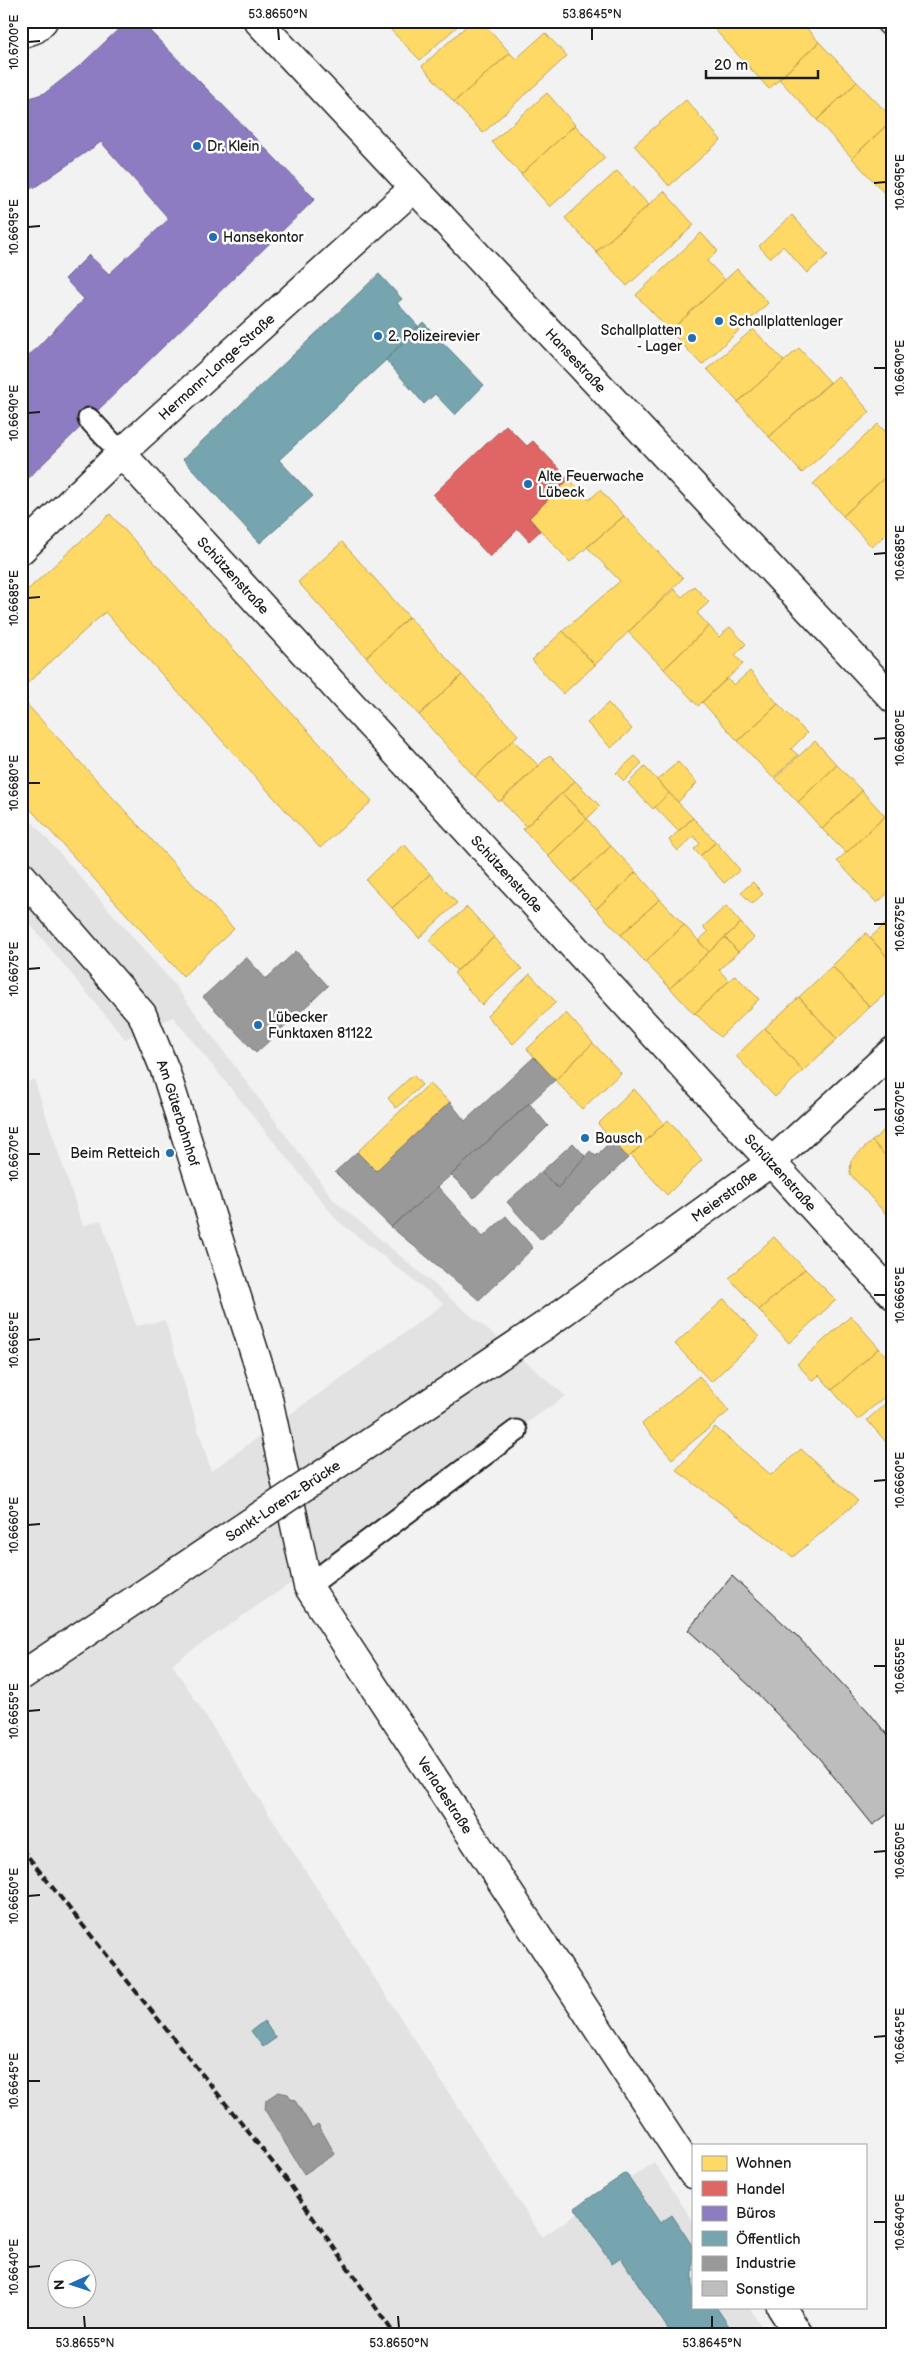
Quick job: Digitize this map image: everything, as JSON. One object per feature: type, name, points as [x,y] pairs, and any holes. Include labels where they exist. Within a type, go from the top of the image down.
[{"type":"street","points":[[21,34],[35,29],[43,21]]},
{"type":"street","name":"Hansestraße","points":[[258,21],[893,699]]},
{"type":"street","points":[[890,21],[893,24]]},
{"type":"street","name":"Hermann-Lange-Straße","points":[[21,550],[121,453],[414,188]]},
{"type":"street","name":"Schützenstraße","points":[[121,453],[893,1295]]},
{"type":"street","name":"Am Güterbahnhof","points":[[21,875],[142,1014],[165,1070],[266,1389]]},
{"type":"street","name":"Meierstraße","points":[[544,1326],[770,1163],[893,1051]]},
{"type":"street","name":"Sankt-Lorenz-Brücke","points":[[21,1676],[544,1326]]},
{"type":"street","name":"Verladestraße","points":[[266,1389],[308,1586],[692,2172]]},
{"type":"street","points":[[782,2308],[799,2335]]},
{"type":"lane","points":[[89,419],[121,453]]},
{"type":"lane","points":[[308,1586],[516,1431]]},
{"type":"shaded area","points":[[21,809],[173,983],[334,1200],[566,1396],[172,1664],[542,2237],[654,2162],[692,2219],[692,2308],[750,2308],[767,2335],[21,2335],[21,1085],[34,1079],[83,1226],[101,1220],[136,1326],[165,1320],[211,1471],[444,1304],[338,1221],[173,1017],[125,1039],[21,913]]},
{"type":"building: Wohnen","points":[[392,21],[463,21],[420,60],[387,26]]},
{"type":"building: Wohnen","points":[[472,21],[482,21],[510,53],[454,102],[422,66]]},
{"type":"building: Wohnen","points":[[707,21],[800,21],[819,42],[769,89]]},
{"type":"building: Wohnen","points":[[545,33],[567,56],[483,133],[454,102],[510,53],[516,59]]},
{"type":"building: Wohnen","points":[[819,42],[857,82],[817,120],[779,79]]},
{"type":"building: Wohnen","points":[[857,82],[893,119],[852,158],[817,120]]},
{"type":"building: Wohnen","points":[[547,93],[575,125],[521,174],[492,142]]},
{"type":"building: Wohnen","points":[[686,100],[721,140],[669,186],[634,145]]},
{"type":"building: Wohnen","points":[[893,119],[893,188],[886,195],[852,158]]},
{"type":"building: Wohnen","points":[[575,125],[605,158],[550,207],[521,174]]},
{"type":"building: Wohnen","points":[[617,171],[649,205],[596,252],[565,218]]},
{"type":"building: Wohnen","points":[[664,191],[694,225],[627,286],[596,252]]},
{"type":"building: Wohnen","points":[[792,215],[828,255],[807,273],[783,246],[770,258],[759,246]]},
{"type":"building: Wohnen","points":[[701,233],[718,251],[707,261],[725,280],[670,331],[636,295]]},
{"type":"building: Wohnen","points":[[737,269],[768,303],[702,365],[670,331]]},
{"type":"building: Wohnen","points":[[753,329],[784,361],[738,402],[707,369]]},
{"type":"building: Wohnen","points":[[799,348],[830,382],[769,437],[738,402]]},
{"type":"building: Wohnen","points":[[838,376],[870,412],[802,473],[769,437]]},
{"type":"building: Wohnen","points":[[878,424],[893,440],[893,470],[843,516],[813,484]]},
{"type":"building: Wohnen","points":[[893,470],[893,528],[872,547],[843,516]]},
{"type":"building: Wohnen","points":[[569,479],[589,500],[600,490],[624,516],[570,562],[529,518]]},
{"type":"building: Wohnen","points":[[110,514],[372,801],[320,848],[105,612],[21,689],[21,596]]},
{"type":"building: Wohnen","points":[[624,516],[683,578],[595,665],[563,631],[620,581],[587,547]]},
{"type":"building: Wohnen","points":[[342,542],[409,617],[366,657],[298,582]]},
{"type":"building: Wohnen","points":[[694,586],[709,602],[697,613],[709,626],[664,669],[628,632],[674,589],[682,597]]},
{"type":"building: Wohnen","points":[[409,617],[462,675],[419,715],[366,657]]},
{"type":"building: Wohnen","points":[[709,626],[719,637],[730,627],[746,644],[735,655],[743,664],[698,706],[664,669]]},
{"type":"building: Wohnen","points":[[563,631],[595,665],[563,694],[532,660]]},
{"type":"building: Wohnen","points":[[750,671],[778,704],[738,741],[702,702],[727,678],[734,685]]},
{"type":"building: Wohnen","points":[[462,675],[518,735],[475,777],[419,715]]},
{"type":"building: Wohnen","points":[[21,698],[234,929],[183,976],[21,799]]},
{"type":"building: Wohnen","points":[[608,703],[632,729],[611,748],[587,723]]},
{"type":"building: Wohnen","points":[[778,704],[807,733],[791,749],[798,755],[773,778],[738,741]]},
{"type":"building: Wohnen","points":[[513,740],[539,766],[499,802],[475,777]]},
{"type":"building: Wohnen","points":[[815,741],[837,765],[798,802],[775,778]]},
{"type":"building: Wohnen","points":[[550,755],[575,781],[526,827],[501,800]]},
{"type":"building: Wohnen","points":[[635,756],[642,763],[624,781],[616,773]]},
{"type":"building: Wohnen","points":[[678,762],[697,783],[678,802],[657,780]]},
{"type":"building: Wohnen","points":[[837,765],[862,791],[822,829],[798,802]]},
{"type":"building: Wohnen","points":[[645,767],[669,793],[653,809],[628,783]]},
{"type":"building: Wohnen","points":[[575,781],[600,806],[587,819],[562,793]]},
{"type":"building: Wohnen","points":[[862,791],[885,816],[846,853],[822,829]]},
{"type":"building: Wohnen","points":[[562,793],[587,819],[548,856],[523,829]]},
{"type":"building: Wohnen","points":[[669,793],[693,818],[678,831],[655,807]]},
{"type":"building: Wohnen","points":[[891,811],[893,813],[893,888],[877,903],[837,861]]},
{"type":"building: Wohnen","points":[[693,818],[716,842],[700,856],[694,849],[700,844],[694,836],[678,851],[669,840]]},
{"type":"building: Wohnen","points":[[587,819],[611,846],[572,882],[548,856]]},
{"type":"building: Wohnen","points":[[716,842],[740,870],[724,883],[700,856]]},
{"type":"building: Wohnen","points":[[404,844],[430,874],[392,908],[366,880]]},
{"type":"building: Wohnen","points":[[611,846],[636,872],[596,909],[572,882]]},
{"type":"building: Wohnen","points":[[636,872],[660,899],[621,935],[596,909]]},
{"type":"building: Wohnen","points":[[430,874],[457,903],[419,938],[392,908]]},
{"type":"building: Wohnen","points":[[753,882],[763,894],[752,904],[741,892]]},
{"type":"building: Wohnen","points":[[660,899],[684,925],[645,962],[621,935]]},
{"type":"building: Wohnen","points":[[726,906],[741,923],[709,952],[698,941],[708,932],[703,927]]},
{"type":"building: Wohnen","points":[[467,907],[494,937],[457,971],[429,940]]},
{"type":"building: Wohnen","points":[[893,917],[893,963],[870,938]]},
{"type":"building: Wohnen","points":[[741,923],[754,938],[738,952],[725,937]]},
{"type":"building: Wohnen","points":[[684,925],[709,952],[670,988],[645,962]]},
{"type":"building: Wohnen","points":[[866,933],[893,963],[893,987],[870,1007],[832,966]]},
{"type":"building: Wohnen","points":[[494,937],[522,969],[482,1005],[454,973]]},
{"type":"building: Wohnen","points":[[725,937],[738,952],[719,970],[729,981],[694,1014],[670,988]]},
{"type":"building: Wohnen","points":[[832,966],[870,1007],[837,1039],[799,997]]},
{"type":"building: Wohnen","points":[[530,974],[556,1002],[513,1044],[487,1016]]},
{"type":"building: Wohnen","points":[[735,975],[759,999],[720,1037],[695,1013]]},
{"type":"building: Wohnen","points":[[799,997],[837,1039],[803,1071],[765,1028]]},
{"type":"building: Wohnen","points":[[566,1013],[593,1043],[555,1080],[527,1049]]},
{"type":"building: Wohnen","points":[[765,1028],[803,1071],[775,1097],[736,1056]]},
{"type":"building: Wohnen","points":[[593,1043],[621,1073],[582,1109],[555,1080]]},
{"type":"building: Wohnen","points":[[413,1075],[422,1085],[396,1108],[388,1098]]},
{"type":"building: Wohnen","points":[[429,1084],[450,1102],[376,1171],[357,1152]]},
{"type":"building: Wohnen","points":[[634,1089],[664,1123],[628,1158],[598,1124]]},
{"type":"building: Wohnen","points":[[668,1120],[702,1160],[667,1195],[631,1155]]},
{"type":"building: Wohnen","points":[[893,1122],[893,1164],[872,1141]]},
{"type":"building: Wohnen","points":[[872,1141],[893,1164],[893,1222],[850,1174],[851,1160]]},
{"type":"building: Wohnen","points":[[774,1237],[805,1269],[759,1310],[729,1278]]},
{"type":"building: Wohnen","points":[[805,1269],[836,1300],[789,1343],[759,1310]]},
{"type":"building: Wohnen","points":[[724,1299],[759,1337],[711,1382],[675,1344]]},
{"type":"building: Wohnen","points":[[851,1316],[879,1348],[832,1390],[819,1375],[813,1381],[797,1364]]},
{"type":"building: Wohnen","points":[[879,1348],[893,1364],[893,1389],[858,1420],[832,1390]]},
{"type":"building: Wohnen","points":[[699,1376],[729,1411],[672,1459],[642,1424]]},
{"type":"building: Wohnen","points":[[893,1397],[893,1450],[867,1420]]},
{"type":"building: Wohnen","points":[[715,1427],[771,1475],[801,1449],[858,1501],[793,1557],[676,1470]]},
{"type":"building: Handel","points":[[506,425],[527,446],[533,441],[569,479],[529,518],[540,531],[529,541],[518,529],[490,557],[433,495]]},
{"type":"building: Büros","name":"Hansekontor","points":[[127,21],[140,21],[315,199],[21,485],[21,364],[84,299],[65,279],[89,255],[109,274],[169,219],[101,142],[35,187],[21,191],[21,101],[45,93],[82,64]]},
{"type":"building: Öffentlich","points":[[379,274],[402,299],[397,303],[418,326],[386,360],[279,460],[313,496],[260,543],[183,459]]},
{"type":"building: Öffentlich","points":[[423,322],[484,385],[455,415],[435,394],[424,404],[386,360]]},
{"type":"building: Öffentlich","points":[[264,2021],[276,2038],[263,2047],[251,2031]]},
{"type":"building: Öffentlich","points":[[626,2173],[660,2223],[672,2215],[692,2245],[692,2308],[717,2308],[735,2335],[672,2335],[621,2258],[612,2264],[575,2208]]},
{"type":"building: Industrie","name":"Lübecker Funktaxen 81122","points":[[296,951],[328,986],[256,1053],[203,997],[246,957],[266,979]]},
{"type":"building: Industrie","points":[[534,1057],[555,1080],[391,1227],[335,1172],[357,1152],[376,1171],[450,1102],[465,1121]]},
{"type":"building: Industrie","points":[[529,1103],[548,1126],[474,1198],[451,1175]]},
{"type":"building: Industrie","points":[[612,1140],[628,1158],[541,1240],[507,1202],[541,1172],[558,1188],[590,1151],[596,1156]]},
{"type":"building: Industrie","points":[[573,1143],[585,1156],[558,1188],[541,1172]]},
{"type":"building: Industrie","points":[[438,1187],[483,1237],[506,1216],[533,1248],[479,1300],[391,1227]]},
{"type":"building: Industrie","points":[[278,2092],[288,2094],[292,2100],[294,2099],[312,2128],[318,2124],[335,2154],[304,2174],[265,2110],[266,2100]]},
{"type":"building: Sonstige","points":[[732,1576],[796,1635],[868,1711],[893,1742],[893,1810],[873,1825],[818,1757],[749,1685],[688,1630]]},
{"type":"railway","points":[[21,1848],[286,2179],[395,2335]]},
{"type":"place","name":"Dr. Klein","points":[[197,146]]},
{"type":"place","name":"Hansekontor","points":[[213,237]]},
{"type":"place","name":"Schallplattenlager","points":[[719,321]]},
{"type":"place","name":"2. Polizeirevier","points":[[378,336]]},
{"type":"place","name":"Schallplatten - Lager","points":[[692,338]]},
{"type":"place","name":"Alte Feuerwache Lübeck","points":[[528,484]]},
{"type":"place","name":"Lübecker Funktaxen 81122","points":[[258,1025]]},
{"type":"place","name":"Bausch","points":[[585,1138]]},
{"type":"place","name":"Beim Retteich","points":[[170,1153]]}]
